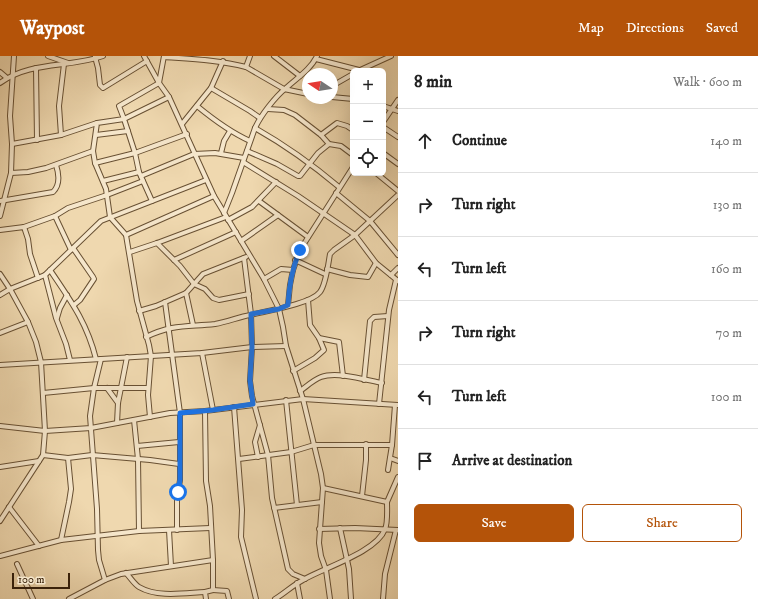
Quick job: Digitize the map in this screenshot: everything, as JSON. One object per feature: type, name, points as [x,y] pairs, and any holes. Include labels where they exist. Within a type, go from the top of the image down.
[{"type":"street","points":[[0,216],[2,201],[11,173],[12,144],[10,116],[14,56]]},
{"type":"street","points":[[48,56],[66,63]]},
{"type":"street","points":[[0,83],[13,75],[36,68],[102,56]]},
{"type":"street","points":[[144,56],[159,83],[170,97],[187,134],[194,154],[214,196],[264,279],[279,309],[286,346],[300,391],[323,488],[319,529],[320,550],[326,570],[330,599]]},
{"type":"street","points":[[152,201],[141,177],[135,153],[119,106],[159,83],[164,56],[223,61],[246,67],[284,89],[302,93]]},
{"type":"street","points":[[246,67],[250,56]]},
{"type":"street","points":[[274,56],[280,58],[300,76]]},
{"type":"street","points":[[381,56],[389,57]]},
{"type":"street","points":[[95,57],[100,85],[103,88],[147,61]]},
{"type":"street","points":[[365,68],[389,57]]},
{"type":"street","points":[[226,217],[232,193],[255,128],[260,118],[284,89],[300,76],[316,58],[350,69]]},
{"type":"street","points":[[182,124],[211,88],[223,61]]},
{"type":"street","points":[[61,135],[59,106],[66,63]]},
{"type":"street","points":[[36,68],[37,140]]},
{"type":"street","points":[[0,72],[7,78]]},
{"type":"street","points":[[338,83],[350,76]]},
{"type":"street","points":[[211,88],[250,110],[260,118]]},
{"type":"street","points":[[12,144],[61,135],[97,123],[124,119],[170,97]]},
{"type":"street","points":[[338,98],[350,99]]},
{"type":"street","points":[[386,119],[396,109],[398,100]]},
{"type":"street","points":[[197,106],[212,119],[230,131],[250,141]]},
{"type":"street","points":[[386,107],[396,109]]},
{"type":"street","points":[[268,109],[284,110],[295,114],[321,135],[329,144],[341,146],[350,153]]},
{"type":"street","points":[[97,123],[94,151],[95,163],[107,195],[110,217],[126,235],[139,311],[151,356],[148,388],[150,417]]},
{"type":"street","points":[[321,135],[337,123],[350,128]]},
{"type":"street","points":[[255,128],[287,147],[339,187]]},
{"type":"street","points":[[386,129],[398,137]]},
{"type":"street","points":[[96,134],[128,131]]},
{"type":"street","points":[[221,154],[224,141],[230,131]]},
{"type":"street","points":[[95,163],[135,153],[187,134]]},
{"type":"street","points":[[247,151],[300,176],[318,153],[329,144]]},
{"type":"street","points":[[11,173],[28,172],[56,165],[94,151]]},
{"type":"street","points":[[0,230],[24,228],[55,216],[73,206],[107,195],[141,177],[194,154],[210,152],[244,160],[355,235],[376,263],[397,280],[388,316],[379,404]]},
{"type":"street","points":[[386,155],[398,164]]},
{"type":"street","points":[[2,201],[54,191],[59,177],[56,165]]},
{"type":"street","points":[[288,305],[289,289],[295,260],[350,171]]},
{"type":"street","points":[[380,176],[398,191]]},
{"type":"street","points":[[103,181],[141,177]]},
{"type":"street","points":[[0,295],[10,289],[45,275],[96,225],[110,217],[206,180]]},
{"type":"street","points":[[130,252],[252,207],[276,182]]},
{"type":"street","points":[[336,193],[370,221],[398,255]]},
{"type":"street","points":[[146,337],[158,331],[170,328],[215,324],[251,314],[279,309],[315,298],[322,288],[330,254],[355,235],[398,195]]},
{"type":"street","points":[[126,235],[214,196]]},
{"type":"street","points":[[259,200],[308,237]]},
{"type":"street","points":[[241,241],[278,215]]},
{"type":"street","points":[[55,216],[72,249],[94,279],[80,300],[74,305]]},
{"type":"street","points":[[24,228],[28,239],[30,254],[38,278]]},
{"type":"street","points":[[174,260],[236,232]]},
{"type":"street","points":[[157,243],[174,260],[194,284],[204,289],[213,298],[219,300],[249,294]]},
{"type":"street","points":[[139,311],[186,293],[206,272],[250,255]]},
{"type":"street","points":[[244,258],[251,314],[252,347],[250,380],[253,404],[268,455],[274,508],[288,569],[293,574],[304,579]]},
{"type":"street","points":[[295,260],[325,274]]},
{"type":"street","points":[[326,269],[350,275],[368,277],[376,263]]},
{"type":"street","points":[[391,275],[398,268]]},
{"type":"street","points":[[264,279],[281,269],[293,270]]},
{"type":"street","points":[[50,270],[74,305],[91,340],[96,359]]},
{"type":"street","points":[[0,274],[28,322],[36,342],[41,362],[45,431],[43,454],[1,519]]},
{"type":"street","points":[[45,275],[56,318],[66,344],[70,360]]},
{"type":"street","points":[[186,293],[193,325]]},
{"type":"street","points":[[56,318],[68,295]]},
{"type":"street","points":[[293,371],[324,351],[319,338],[310,325],[308,300]]},
{"type":"street","points":[[165,302],[170,328],[180,413],[180,480],[177,499],[177,530]]},
{"type":"street","points":[[364,380],[370,321],[374,317],[388,316]]},
{"type":"street","points":[[0,333],[28,322]]},
{"type":"street","points":[[319,338],[339,342],[343,376]]},
{"type":"street","points":[[0,365],[202,353],[252,347],[286,346]]},
{"type":"street","points":[[202,353],[213,410]]},
{"type":"street","points":[[116,423],[118,403],[128,357]]},
{"type":"street","points":[[101,359],[90,407],[99,560],[105,580]]},
{"type":"street","points":[[300,391],[320,377],[328,376],[343,376],[382,383]]},
{"type":"street","points":[[43,392],[94,388],[148,388]]},
{"type":"street","points":[[107,388],[118,403]]},
{"type":"street","points":[[0,426],[45,431],[91,428],[150,417],[302,399],[396,405],[388,470]]},
{"type":"street","points":[[286,400],[297,505]]},
{"type":"street","points":[[234,407],[242,510],[241,537],[256,599]]},
{"type":"street","points":[[205,411],[206,480],[210,506],[213,590]]},
{"type":"street","points":[[134,420],[138,459],[139,531]]},
{"type":"street","points":[[258,456],[255,442],[260,425]]},
{"type":"street","points":[[137,446],[180,442]]},
{"type":"street","points":[[362,496],[366,460],[366,444]]},
{"type":"street","points":[[239,459],[291,452],[314,445],[392,445]]},
{"type":"street","points":[[43,454],[68,458],[92,455],[179,464]]},
{"type":"street","points":[[61,540],[70,502],[71,489],[68,458]]},
{"type":"street","points":[[390,458],[398,461]]},
{"type":"street","points":[[0,467],[39,461]]},
{"type":"street","points":[[275,599],[304,579],[366,550],[375,542],[386,529],[387,502],[398,477]]},
{"type":"street","points":[[323,488],[387,502]]},
{"type":"street","points":[[274,508],[322,502]]},
{"type":"street","points":[[9,508],[39,546]]},
{"type":"street","points":[[0,556],[61,540],[98,537],[139,531],[210,528]]},
{"type":"street","points":[[319,529],[340,528],[397,530],[385,574],[383,599]]},
{"type":"street","points":[[340,528],[349,569],[351,599]]},
{"type":"street","points":[[169,530],[171,566]]},
{"type":"street","points":[[69,599],[105,580],[126,573],[213,560]]},
{"type":"street","points":[[17,564],[33,599]]},
{"type":"street","points":[[126,573],[139,587],[154,592],[170,594],[206,592],[213,590],[226,591],[229,599]]},
{"type":"street","points":[[297,584],[300,599]]},
{"type":"street","points":[[206,592],[206,599]]},
{"type":"street","points":[[170,594],[170,599]]},
{"type":"route","points":[[178,492],[180,480],[180,413],[253,404],[250,380],[252,347],[251,314],[279,309],[288,305],[295,260],[300,250]]}]
